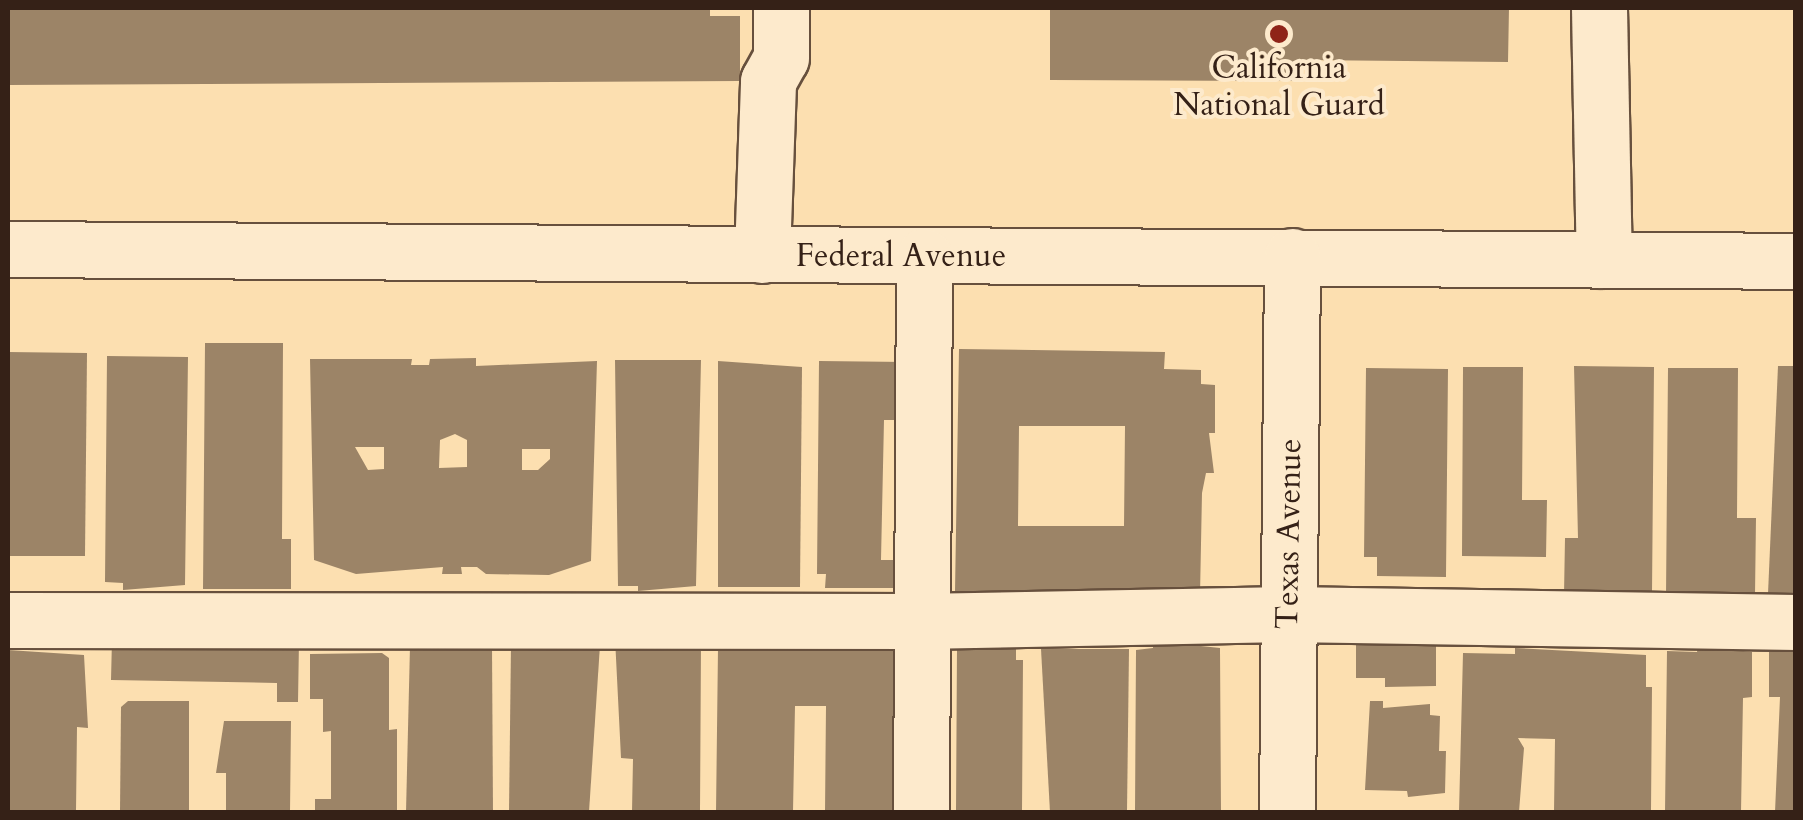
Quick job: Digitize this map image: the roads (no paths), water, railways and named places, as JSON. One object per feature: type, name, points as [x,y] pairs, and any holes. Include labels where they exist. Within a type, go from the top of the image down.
[{"type":"street","points":[[762,254],[768,82],[781,58],[780,8]]},
{"type":"street","points":[[1599,8],[1604,260]]},
{"type":"street","name":"Federal Avenue","points":[[8,249],[1796,262]]},
{"type":"street","points":[[921,812],[919,621],[924,256]]},
{"type":"street","name":"Texas Avenue","points":[[1287,812],[1292,256]]},
{"type":"street","points":[[8,620],[919,621],[1288,614],[1796,622]]},
{"type":"place","name":"California National Guard","points":[[1279,34]]}]
